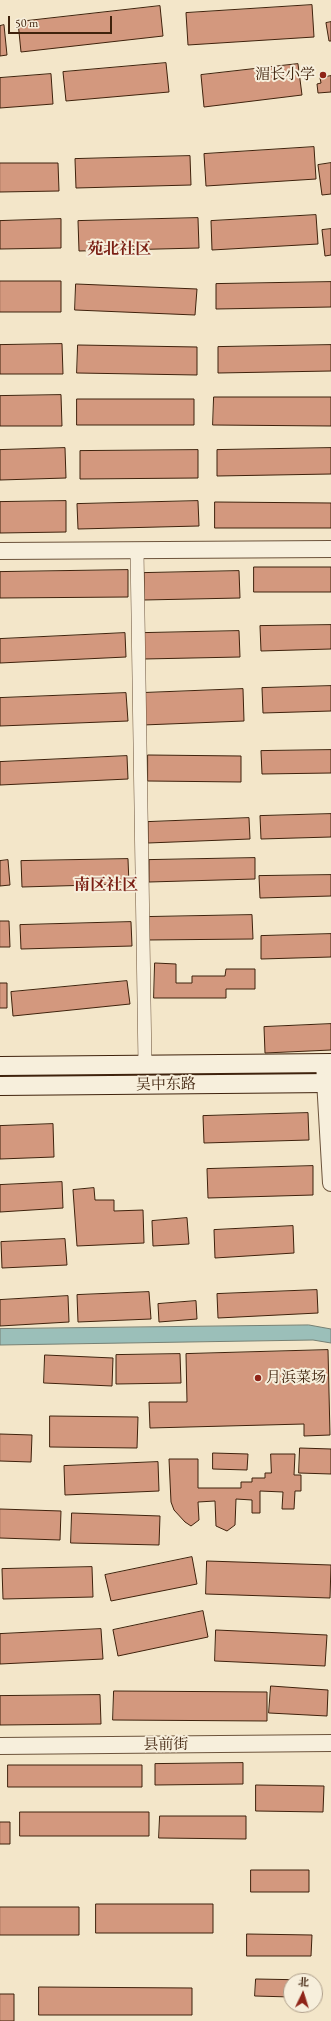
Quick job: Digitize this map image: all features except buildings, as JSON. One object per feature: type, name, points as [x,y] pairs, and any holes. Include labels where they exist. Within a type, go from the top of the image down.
[{"type":"main road","name":"吴中东路","points":[[0,1066],[327,1063]]},
{"type":"main road","name":"吴中东路","points":[[0,1086],[327,1083]]},
{"type":"street","points":[[0,551],[331,549]]},
{"type":"street","points":[[137,550],[145,1065]]},
{"type":"street","points":[[327,1063],[331,1183]]},
{"type":"street","name":"县前街","points":[[0,1746],[331,1743]]},
{"type":"water","points":[[309,1325],[331,1329],[331,1343],[313,1340],[0,1345],[0,1329]]},
{"type":"place","name":"湄长小学","points":[[323,75]]},
{"type":"place","name":"月浜菜场","points":[[258,1378]]},
{"type":"district","name":"苑北社区","points":[[119,250]]},
{"type":"district","name":"南区社区","points":[[106,886]]}]
